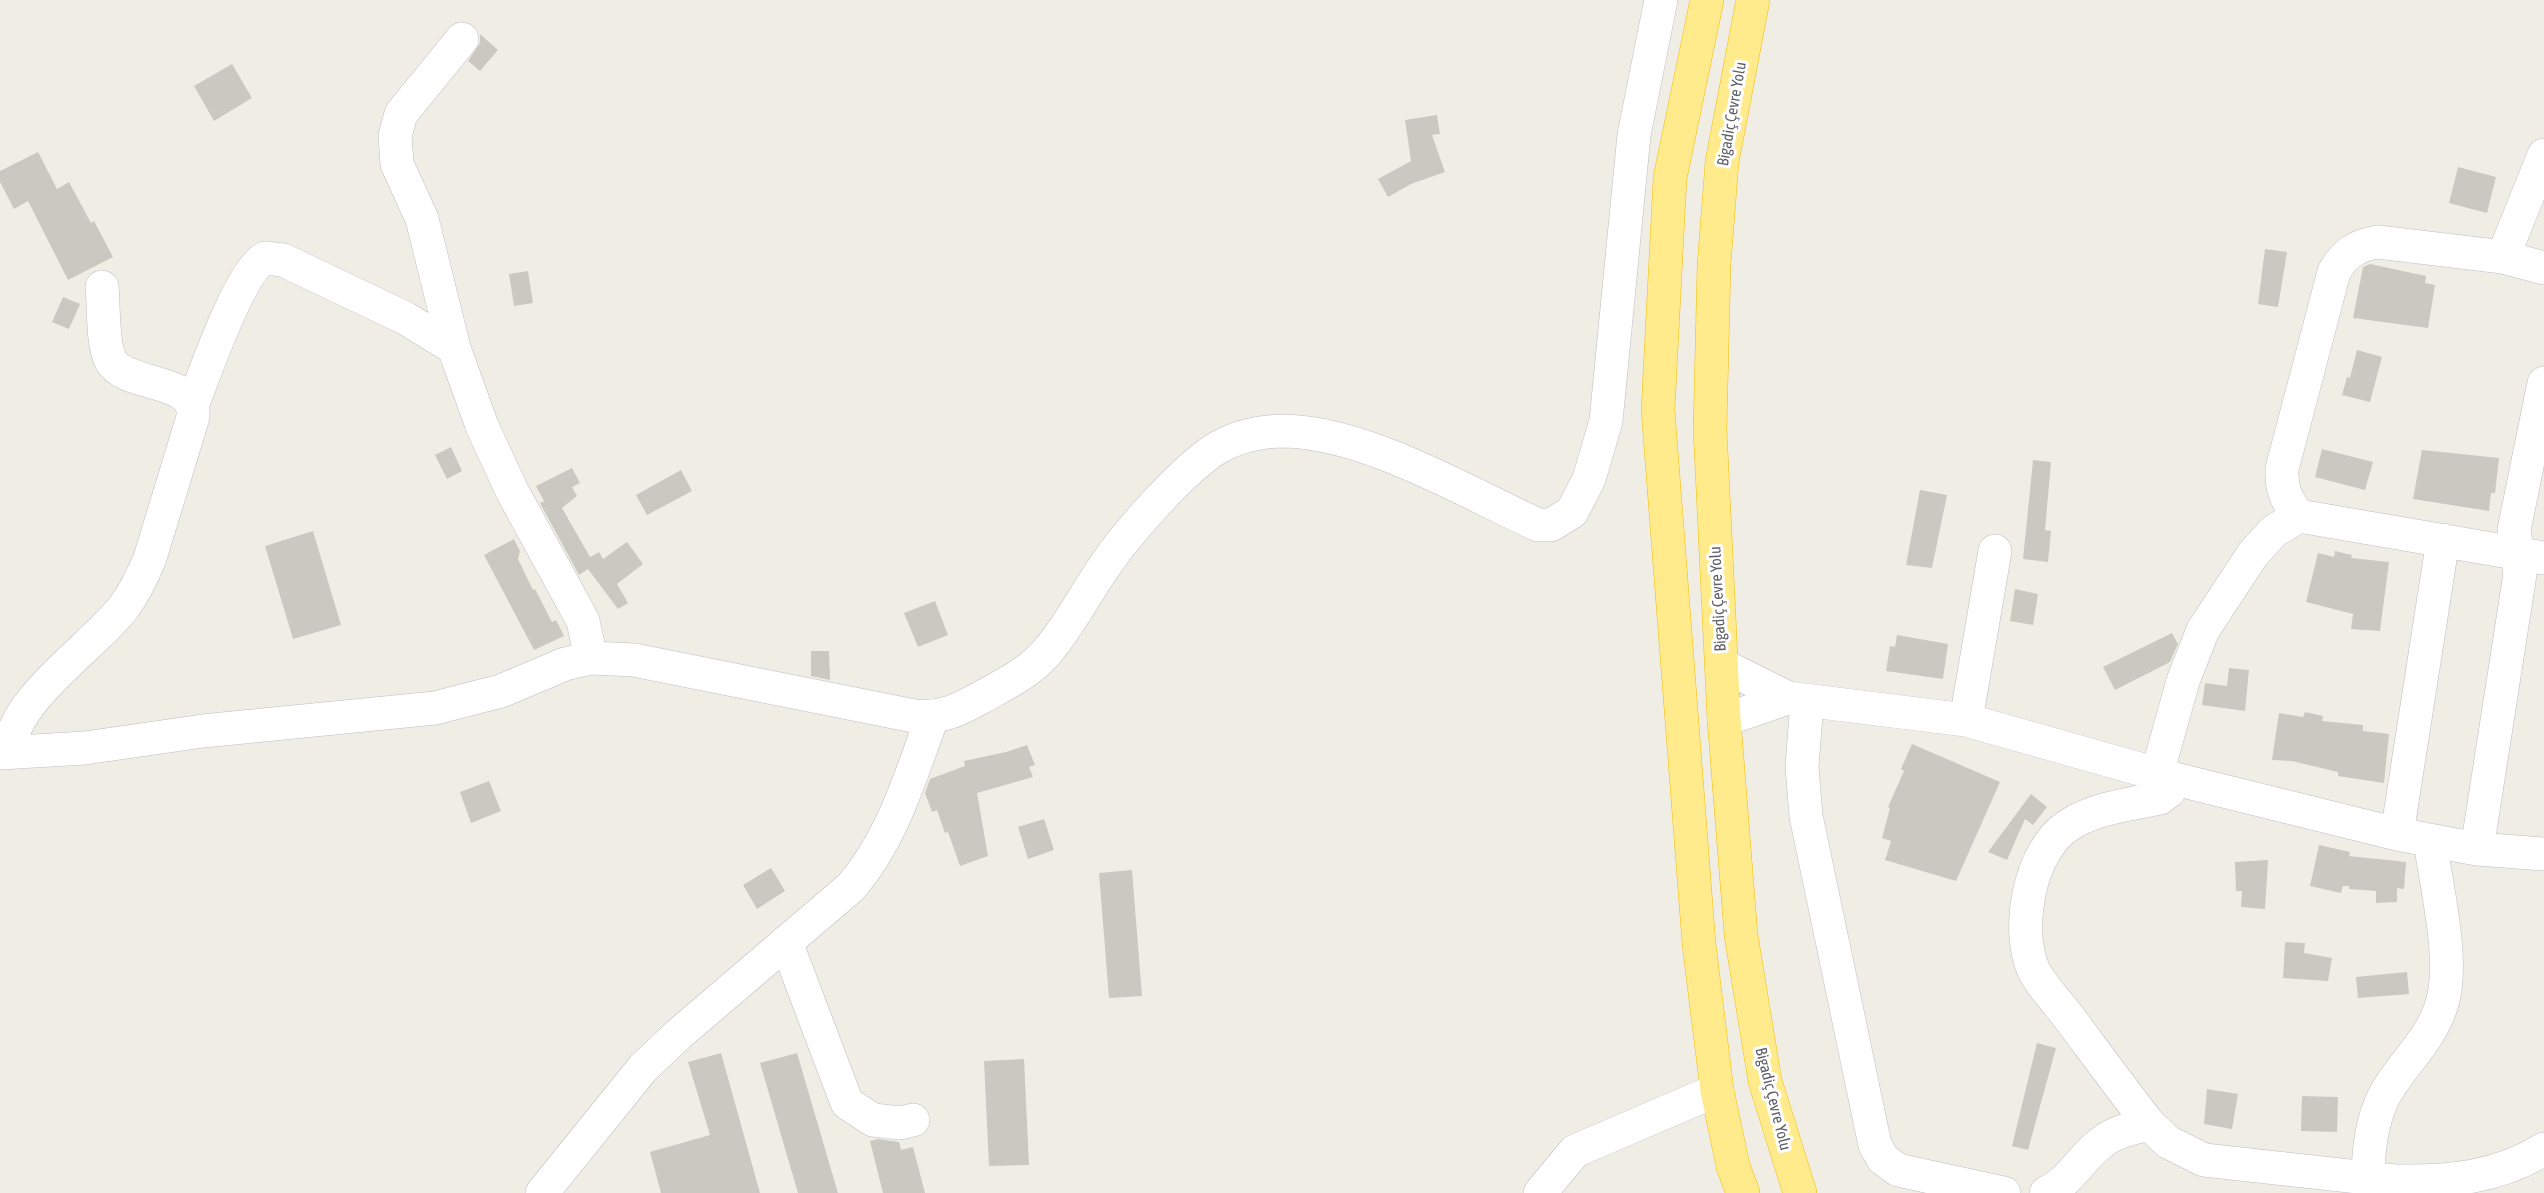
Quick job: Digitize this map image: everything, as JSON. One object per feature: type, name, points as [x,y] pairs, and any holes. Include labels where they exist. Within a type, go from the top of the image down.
[{"type":"highway","points":[[1707,0],[1670,178],[1658,410],[1698,933],[1717,1090],[1733,1166],[1743,1193]]},
{"type":"highway","name":"Bigadiç Çevre Yolu","points":[[1753,0],[1722,162],[1714,265],[1710,429],[1724,720],[1741,935],[1765,1081],[1800,1193]]},
{"type":"street","points":[[454,348],[395,313],[283,260],[265,258],[253,268],[215,346],[193,404],[193,417],[150,558],[141,580],[123,608],[25,709],[4,752],[85,748],[203,731],[435,708],[501,691],[565,664],[591,658],[634,660],[932,718],[958,711],[1018,677],[1036,663],[1052,647],[1125,538],[1199,461],[1235,440],[1257,433],[1285,431],[1338,440],[1393,458],[1538,525],[1551,525],[1563,520],[1572,512],[1589,479],[1606,421],[1633,147],[1647,59],[1661,0]]},
{"type":"street","points":[[462,39],[406,104],[398,125],[395,150],[401,178],[422,219],[431,248],[454,348],[467,388],[496,459],[583,621],[591,658]]},
{"type":"street","points":[[2503,257],[2544,155]]},
{"type":"street","points":[[2299,516],[2285,496],[2281,482],[2282,469],[2334,272],[2340,261],[2355,248],[2378,242],[2503,257],[2544,268]]},
{"type":"street","points":[[102,287],[107,352],[114,365],[119,370],[184,394],[193,404]]},
{"type":"street","points":[[2530,555],[2514,530],[2544,383]]},
{"type":"street","points":[[2530,555],[2299,516],[2274,531],[2258,548],[2203,630],[2183,681],[2166,776],[2169,791],[2160,798],[2086,816],[2067,826],[2039,864],[2029,891],[2026,931],[2034,971],[2149,1124],[2168,1142],[2204,1160],[2368,1179],[2425,1181],[2469,1177],[2510,1168],[2544,1149]]},
{"type":"street","points":[[2397,834],[2443,540]]},
{"type":"street","points":[[1966,720],[1995,551]]},
{"type":"street","points":[[2477,849],[2520,574],[2530,555]]},
{"type":"street","points":[[1722,665],[1798,699],[1966,720],[2166,776],[2397,834],[2477,849],[2544,854]]},
{"type":"street","points":[[1724,720],[1798,699]]},
{"type":"street","points":[[1798,699],[1806,816],[1875,1145],[1883,1159],[1898,1170],[2004,1193]]},
{"type":"street","points":[[542,1193],[643,1068],[851,887],[879,849],[890,829],[932,718]]},
{"type":"street","points":[[2368,1179],[2371,1138],[2381,1103],[2428,1034],[2443,1000],[2446,968],[2430,840]]},
{"type":"street","points":[[786,942],[847,1103],[873,1120],[900,1123],[913,1120]]},
{"type":"street","points":[[1540,1193],[1575,1151],[1717,1090]]},
{"type":"street","points":[[2046,1193],[2066,1180],[2101,1143],[2118,1133],[2149,1124]]},
{"type":"building","points":[[480,34],[498,50],[480,71],[468,61],[480,43]]},
{"type":"building","points":[[232,64],[252,98],[214,121],[194,86]]},
{"type":"building","points":[[1437,115],[1440,134],[1432,135],[1445,172],[1411,184],[1388,197],[1378,179],[1411,161],[1405,120]]},
{"type":"building","points":[[38,152],[57,189],[69,182],[91,223],[94,221],[113,257],[68,280],[28,201],[14,209],[0,182],[0,171]]},
{"type":"building","points":[[2458,167],[2496,177],[2487,213],[2449,203]]},
{"type":"building","points":[[2265,249],[2287,252],[2278,307],[2258,304]]},
{"type":"building","points":[[2370,264],[2426,276],[2425,283],[2435,285],[2428,328],[2353,318],[2363,267]]},
{"type":"building","points":[[528,271],[533,303],[514,306],[509,274]]},
{"type":"building","points":[[63,297],[80,304],[69,329],[52,322]]},
{"type":"building","points":[[2357,350],[2382,357],[2370,402],[2342,395],[2347,377],[2350,378]]},
{"type":"building","points":[[451,447],[462,471],[447,479],[435,455]]},
{"type":"building","points":[[2322,449],[2373,462],[2365,490],[2315,477]]},
{"type":"building","points":[[2422,450],[2499,458],[2495,493],[2491,493],[2489,511],[2413,499]]},
{"type":"building","points":[[2033,460],[2051,462],[2045,530],[2051,531],[2048,562],[2023,559]]},
{"type":"building","points":[[572,468],[580,483],[572,487],[577,496],[562,508],[590,557],[599,552],[603,559],[627,542],[643,564],[617,584],[628,603],[618,609],[588,569],[579,575],[540,503],[544,501],[536,486]]},
{"type":"building","points":[[681,470],[692,491],[647,515],[636,495]]},
{"type":"building","points":[[1920,490],[1947,495],[1932,568],[1906,565]]},
{"type":"building","points":[[313,531],[341,625],[293,639],[265,546]]},
{"type":"building","points":[[514,539],[520,551],[518,559],[533,590],[535,589],[552,622],[556,620],[564,636],[534,650],[484,555]]},
{"type":"building","points":[[2335,551],[2352,555],[2351,558],[2389,562],[2380,631],[2351,629],[2353,614],[2306,602],[2318,553],[2334,557]]},
{"type":"building","points":[[2015,589],[2038,594],[2033,625],[2010,621]]},
{"type":"building","points":[[935,601],[948,635],[918,647],[904,613]]},
{"type":"building","points":[[2172,633],[2178,644],[2170,662],[2115,690],[2103,667]]},
{"type":"building","points":[[1897,635],[1948,644],[1943,679],[1886,671],[1890,646],[1895,647]]},
{"type":"building","points":[[811,651],[829,651],[830,680],[811,676]]},
{"type":"building","points":[[2229,668],[2249,670],[2245,711],[2202,705],[2205,683],[2227,686]]},
{"type":"building","points":[[2305,712],[2323,716],[2322,721],[2363,725],[2363,731],[2389,734],[2384,783],[2338,776],[2338,772],[2292,761],[2272,760],[2279,713],[2303,717]]},
{"type":"building","points":[[1912,744],[2000,782],[1956,881],[1885,860],[1891,841],[1882,838],[1890,808],[1888,807],[1904,771],[1901,769]]},
{"type":"building","points":[[1027,745],[1035,765],[1029,767],[1033,777],[977,793],[988,856],[960,866],[948,832],[945,833],[937,810],[932,812],[925,793],[930,779],[965,766],[964,761]]},
{"type":"building","points":[[489,781],[501,811],[471,823],[460,792]]},
{"type":"building","points":[[2031,794],[2047,807],[2033,825],[2025,819],[2007,860],[1988,852]]},
{"type":"building","points":[[1044,819],[1054,850],[1028,859],[1018,827]]},
{"type":"building","points":[[2319,845],[2350,852],[2349,856],[2406,862],[2404,889],[2397,888],[2397,902],[2376,903],[2376,891],[2349,889],[2349,886],[2343,886],[2341,893],[2310,886]]},
{"type":"building","points":[[2268,860],[2265,909],[2241,907],[2242,891],[2236,891],[2235,862]]},
{"type":"building","points":[[771,868],[785,891],[757,909],[743,885]]},
{"type":"building","points":[[1132,870],[1142,996],[1109,998],[1099,873]]},
{"type":"building","points":[[2285,942],[2305,943],[2304,953],[2332,958],[2328,981],[2283,978]]},
{"type":"building","points":[[2407,972],[2409,994],[2358,998],[2356,977]]},
{"type":"building","points":[[2037,1043],[2056,1048],[2028,1150],[2012,1146]]},
{"type":"building","points":[[721,1053],[760,1193],[661,1193],[650,1152],[710,1135],[688,1062]]},
{"type":"building","points":[[797,1053],[838,1193],[798,1193],[760,1063]]},
{"type":"building","points":[[1024,1059],[1029,1165],[989,1166],[984,1061]]},
{"type":"building","points":[[2207,1089],[2238,1094],[2232,1129],[2204,1124]]},
{"type":"building","points":[[2302,1096],[2338,1097],[2337,1132],[2301,1131]]},
{"type":"building","points":[[878,1139],[899,1142],[901,1150],[913,1147],[925,1193],[883,1193],[870,1141]]}]
